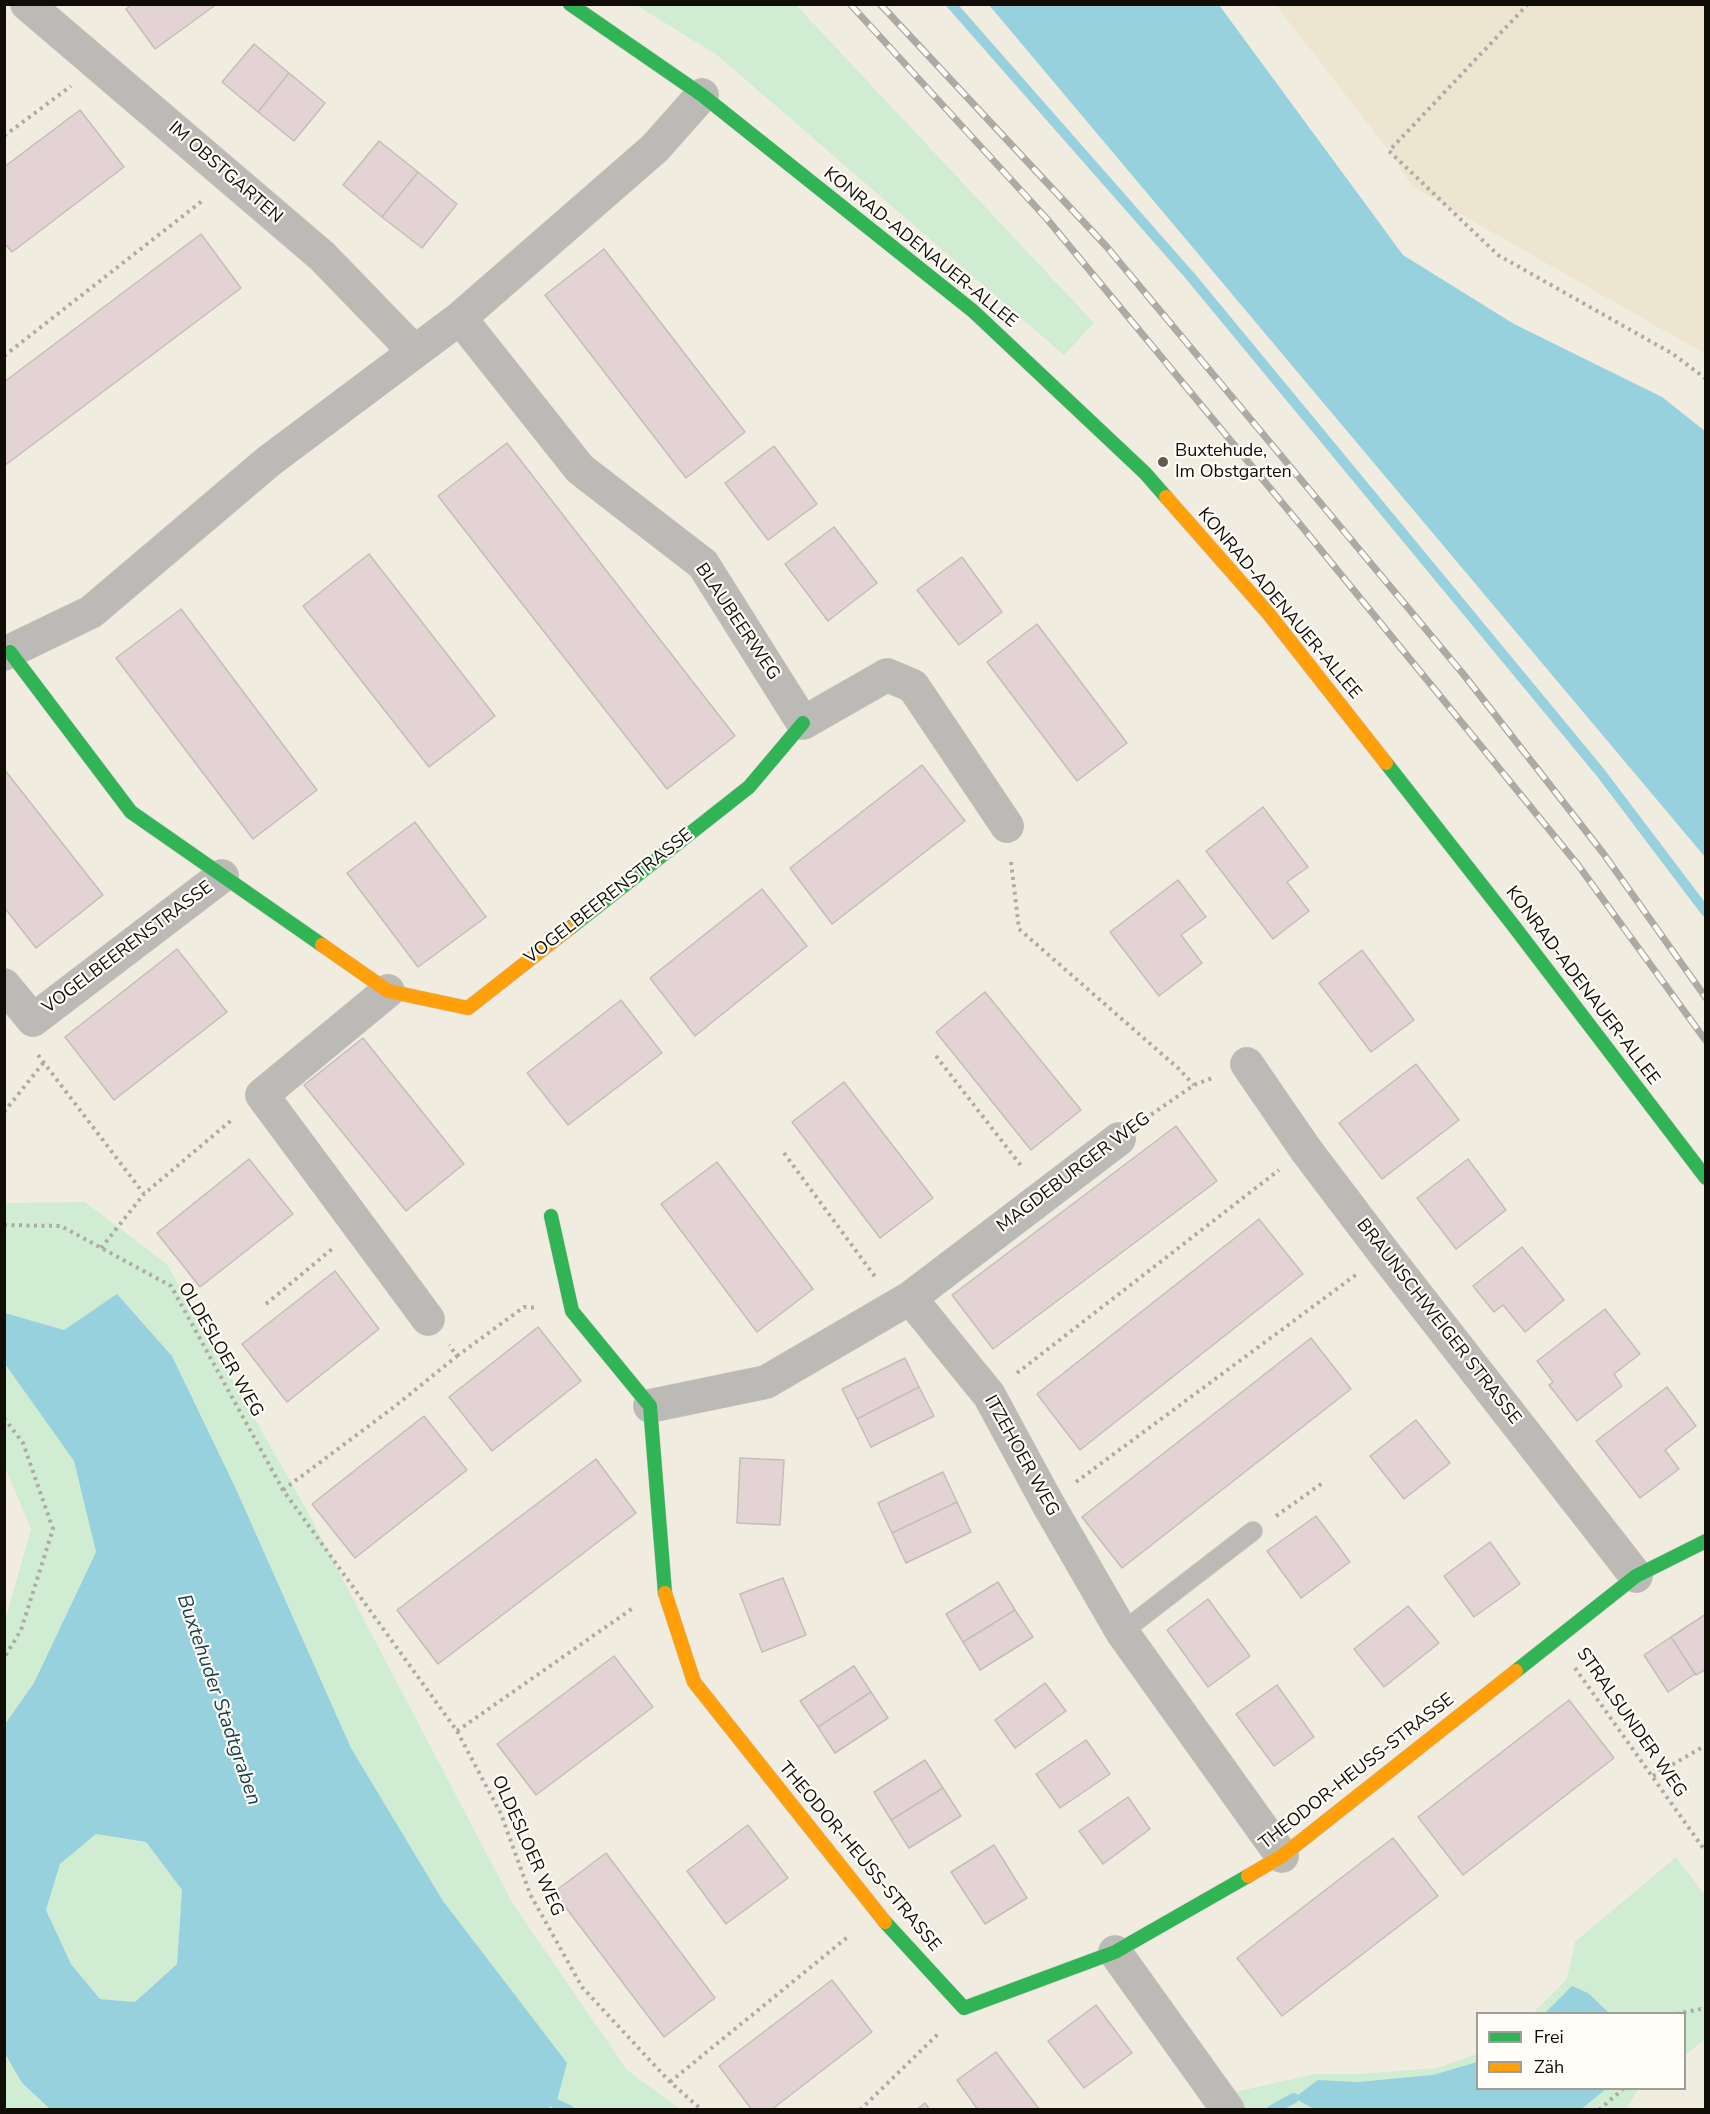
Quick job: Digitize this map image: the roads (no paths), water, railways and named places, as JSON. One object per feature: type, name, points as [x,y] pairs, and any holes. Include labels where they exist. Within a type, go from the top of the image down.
[{"type":"street","name":"IM OBSTGARTEN","points":[[27,4],[321,256],[414,351]]},
{"type":"street","name":"KONRAD-ADENAUER-ALLEE","points":[[570,4],[702,95],[973,311],[1145,473],[1268,613],[1513,925],[1706,1178]]},
{"type":"street","points":[[8,653],[91,612],[268,461],[460,318],[655,148],[702,95]]},
{"type":"street","name":"BLAUBEERWEG","points":[[460,318],[580,469],[703,564],[803,723]]},
{"type":"street","name":"VOGELBEERENSTRASSE","points":[[8,653],[131,812],[388,991],[468,1008],[748,787],[803,723]]},
{"type":"street","points":[[803,723],[887,675],[913,686],[1007,826]]},
{"type":"street","name":"VOGELBEERENSTRASSE","points":[[4,985],[33,1020],[222,876]]},
{"type":"street","points":[[388,991],[262,1095],[428,1319]]},
{"type":"street","name":"BRAUNSCHWEIGER STRASSE","points":[[1247,1064],[1306,1150],[1384,1253],[1636,1576]]},
{"type":"street","name":"MAGDEBURGER WEG","points":[[903,1302],[1119,1139]]},
{"type":"street","points":[[551,1216],[572,1311],[651,1406],[766,1382],[903,1302]]},
{"type":"street","name":"ITZEHOER WEG","points":[[903,1302],[989,1395],[1048,1504],[1122,1632],[1282,1856]]},
{"type":"street","name":"THEODOR-HEUSS-STRASSE","points":[[651,1406],[663,1588],[694,1682],[877,1913],[964,2008],[1115,1952],[1282,1856],[1636,1576],[1706,1541]]},
{"type":"street","points":[[1115,1952],[1228,2109]]},
{"type":"lane","points":[[1122,1632],[1253,1532]]},
{"type":"water","points":[[989,5],[1219,5],[1403,255],[1514,324],[1662,397],[1705,431],[1705,857]]},
{"type":"water","name":"Buxtehuder Stadtgraben","points":[[117,1294],[172,1356],[236,1489],[351,1748],[443,1901],[567,2063],[556,2104],[547,2109],[50,2109],[22,2083],[5,2054],[5,1724],[34,1683],[96,1552],[74,1461],[5,1364],[5,1313],[64,1330]],"holes":[[[96,1834],[146,1842],[182,1890],[177,1964],[135,2002],[100,1999],[71,1964],[46,1910],[60,1864]]]},
{"type":"water","points":[[1572,1986],[1588,1993],[1608,2012],[1546,2012]]},
{"type":"water","points":[[1476,2062],[1476,2090],[1605,2090],[1580,2110],[1316,2110],[1294,2098],[1318,2080],[1358,2082],[1433,2075]]},
{"type":"waterway","points":[[951,4],[1191,277],[1600,772],[1706,912]]},
{"type":"waterway","points":[[1272,2110],[1294,2098]]},
{"type":"waterway","points":[[556,2104],[569,2110]]},
{"type":"railway","points":[[850,4],[1047,219],[1303,528],[1578,865],[1706,1041]]},
{"type":"railway","points":[[880,4],[1106,246],[1464,675],[1603,853],[1706,998]]},
{"type":"place","name":"Buxtehude, Im Obstgarten","points":[[1163,462]]}]
